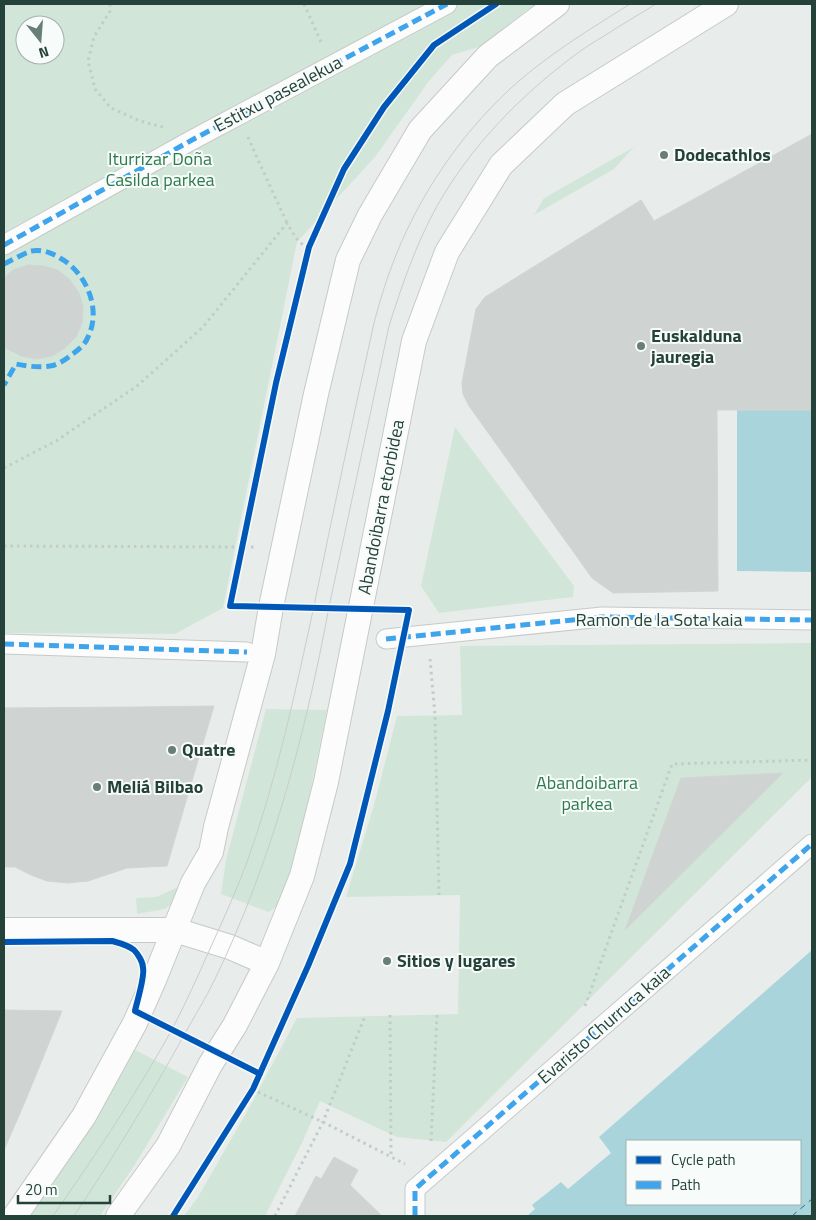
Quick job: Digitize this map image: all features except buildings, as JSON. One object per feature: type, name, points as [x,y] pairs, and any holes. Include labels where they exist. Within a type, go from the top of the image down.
[{"type":"street","name":"Estitxu pasealekua","points":[[4,245],[192,140],[447,4]]},
{"type":"street","points":[[15,1216],[84,1116],[140,1013],[193,883],[212,852],[216,827],[262,654],[316,394],[348,260],[370,215],[420,130],[488,56],[557,4]]},
{"type":"street","name":"Abandoibarra etorbidea","points":[[118,1216],[168,1146],[210,1065],[235,1025],[267,963],[302,876],[326,782],[414,341],[447,252],[501,165],[565,104],[726,4]]},
{"type":"street","name":"Ramon de la Sota kaia","points":[[386,639],[602,616],[812,620]]},
{"type":"street","points":[[4,644],[246,652]]},
{"type":"street","name":"Evaristo Churruca kaia","points":[[415,1216],[416,1189],[812,844]]},
{"type":"street","points":[[4,930],[175,930],[230,948],[267,963]]},
{"type":"path","points":[[110,4],[110,10],[94,37],[88,61],[95,89],[111,108],[192,140]]},
{"type":"path","points":[[304,4],[331,66]]},
{"type":"path","points":[[240,114],[254,151],[287,223],[296,238],[303,245]]},
{"type":"path","points":[[4,468],[56,441],[137,386],[203,327],[287,223]]},
{"type":"path","points":[[241,555],[244,537]]},
{"type":"path","points":[[4,546],[258,548]]},
{"type":"path","points":[[428,635],[435,715],[439,895]]},
{"type":"path","points":[[583,1012],[672,764],[812,760]]},
{"type":"path","points":[[390,1015],[391,1157]]},
{"type":"path","points":[[258,1092],[323,1122],[430,1177],[437,1015]]},
{"type":"path","points":[[275,1216],[323,1122],[365,1016]]},
{"type":"green space","name":"Iturrizar Doña Casilda parkea","points":[[4,4],[537,4],[525,11],[482,46],[452,55],[429,81],[375,157],[297,242],[223,608],[175,634],[4,633]]},
{"type":"green space","points":[[634,147],[614,169],[534,215],[544,198]]},
{"type":"green space","points":[[455,427],[574,586],[573,597],[439,613],[421,586]]},
{"type":"green space","name":"Abandoibarra parkea","points":[[812,643],[812,777],[446,1142],[397,1137],[320,1101],[303,1141],[265,1216],[184,1216],[198,1197],[248,1110],[297,1018],[458,1014],[460,895],[346,897],[374,805],[397,716],[462,715],[460,646]]},
{"type":"green space","points":[[266,709],[327,710],[294,870],[281,903],[269,912],[221,894],[226,860]]},
{"type":"green space","points":[[189,875],[180,897],[165,909],[137,914],[136,898],[156,897],[176,888]]},
{"type":"green space","points":[[135,1050],[188,1077],[134,1166],[100,1216],[31,1216]]},
{"type":"water","points":[[737,410],[812,410],[812,572],[737,571]]},
{"type":"water","points":[[812,950],[812,1216],[527,1216],[535,1209],[532,1205],[561,1182],[568,1189],[611,1153],[599,1137]]},
{"type":"ferry route","points":[[792,1216],[812,1199]]},
{"type":"tram line","points":[[53,1216],[139,1087],[165,1042],[196,980],[247,862],[258,831],[292,703],[374,323],[381,297],[407,230],[419,206],[448,160],[464,138],[500,98],[546,59],[630,4]]},
{"type":"tram line","points":[[74,1216],[131,1127],[204,1000],[235,934],[270,843],[309,703],[389,326],[410,265],[429,220],[465,163],[498,123],[516,105],[578,52],[656,4]]},
{"type":"marked path","points":[[4,245],[192,140],[447,4]]},
{"type":"marked path","points":[[4,264],[31,251],[43,251],[57,256],[69,264],[84,282],[89,292],[93,315],[92,326],[87,340],[75,352],[55,365],[37,367],[16,364],[4,385]]},
{"type":"marked path","points":[[386,639],[602,617],[812,620]]},
{"type":"marked path","points":[[4,644],[247,652]]},
{"type":"marked path","points":[[415,1216],[415,1189],[812,844]]},
{"type":"cycle path","points":[[173,1216],[253,1089],[308,966],[350,864],[388,711],[409,610],[230,606],[276,383],[309,247],[344,169],[384,107],[434,45],[496,4]]},
{"type":"cycle path","points":[[4,942],[112,941],[129,947],[139,956],[143,968],[142,983],[135,1011],[260,1074]]},
{"type":"place","name":"Dodecathlos","points":[[664,155]]},
{"type":"place","name":"Euskalduna jauregia","points":[[641,346]]},
{"type":"place","name":"Quatre","points":[[172,750]]},
{"type":"place","name":"Meliá Bilbao","points":[[97,787]]},
{"type":"place","name":"Sitios y lugares","points":[[387,961]]}]
